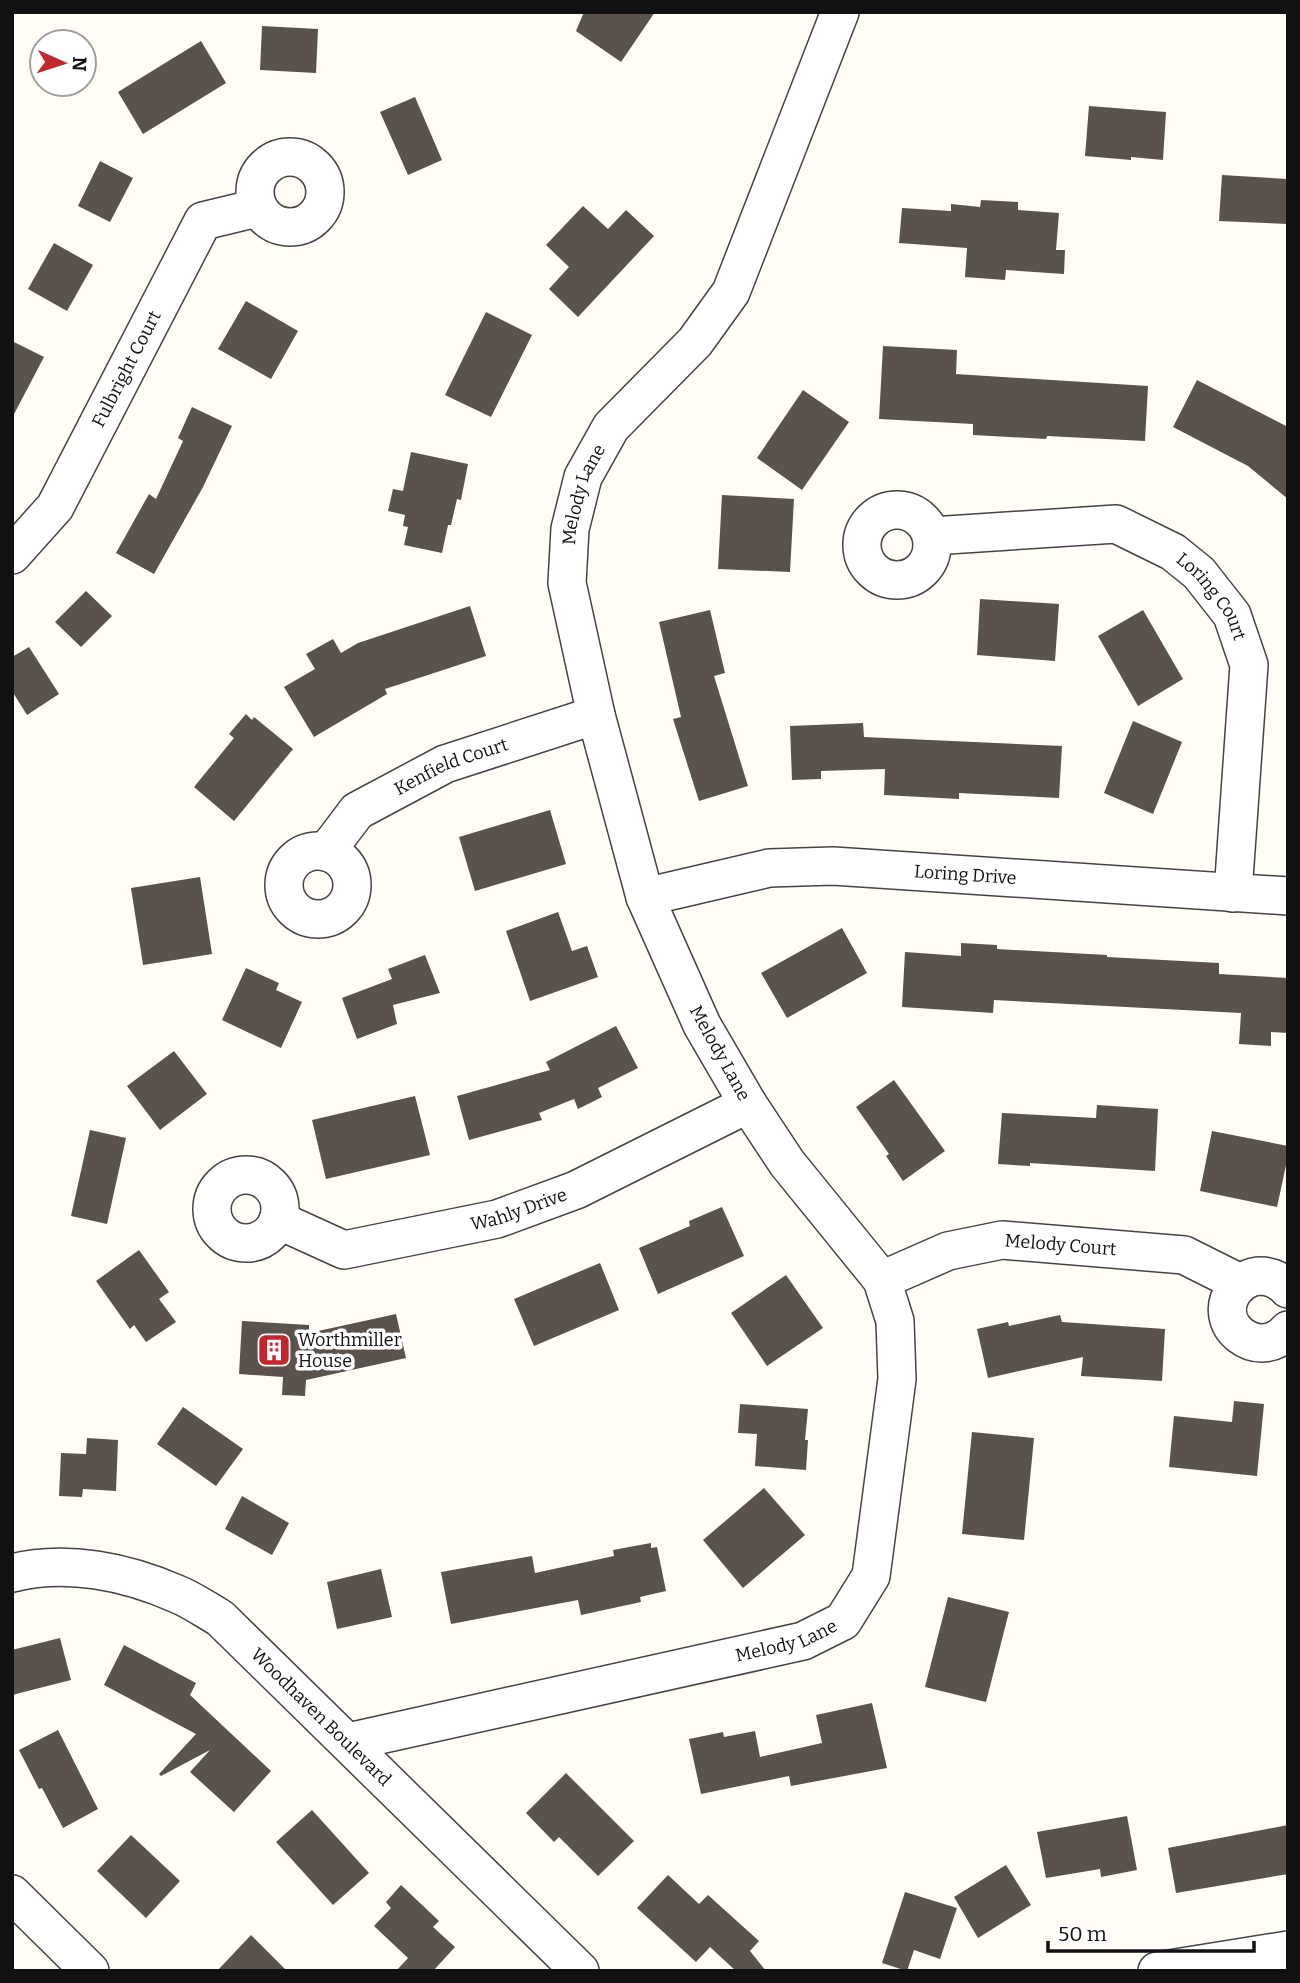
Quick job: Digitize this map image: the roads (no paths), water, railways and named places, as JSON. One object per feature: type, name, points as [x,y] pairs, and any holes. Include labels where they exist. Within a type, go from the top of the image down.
[{"type":"street","name":"Melody Lane","points":[[348,1742],[803,1641],[843,1621],[871,1576],[897,1379],[895,1321],[882,1280],[787,1163],[748,1104],[702,1025],[645,897],[596,715],[567,583],[570,528],[583,477],[611,427],[695,342],[731,292],[840,12]]},
{"type":"street","name":"Fulbright Court","points":[[12,555],[55,507],[203,220],[257,208]]},
{"type":"street","name":"Loring Court","points":[[932,536],[1116,524],[1173,552],[1199,573],[1232,615],[1249,665],[1233,893]]},
{"type":"street","name":"Kenfield Court","points":[[327,852],[357,811],[444,764],[596,715]]},
{"type":"street","name":"Loring Drive","points":[[645,897],[769,868],[833,866],[1288,896]]},
{"type":"street","name":"Wahly Drive","points":[[278,1220],[344,1250],[498,1219],[576,1191],[748,1104]]},
{"type":"street","name":"Melody Court","points":[[882,1280],[948,1251],[1002,1240],[1184,1255],[1240,1283]]},
{"type":"street","points":[[1288,1289],[1272,1277],[1249,1278],[1232,1292],[1228,1303],[1231,1325],[1246,1340],[1267,1343],[1277,1340],[1288,1330]]},
{"type":"street","name":"Woodhaven Boulevard","points":[[12,1573],[76,1567],[128,1575],[180,1594],[220,1618],[580,1971]]},
{"type":"street","points":[[12,1894],[90,1971]]},
{"type":"street","points":[[1157,1971],[1288,1950]]},
{"type":"place","name":"Worthmiller House","points":[[274,1350]]}]
